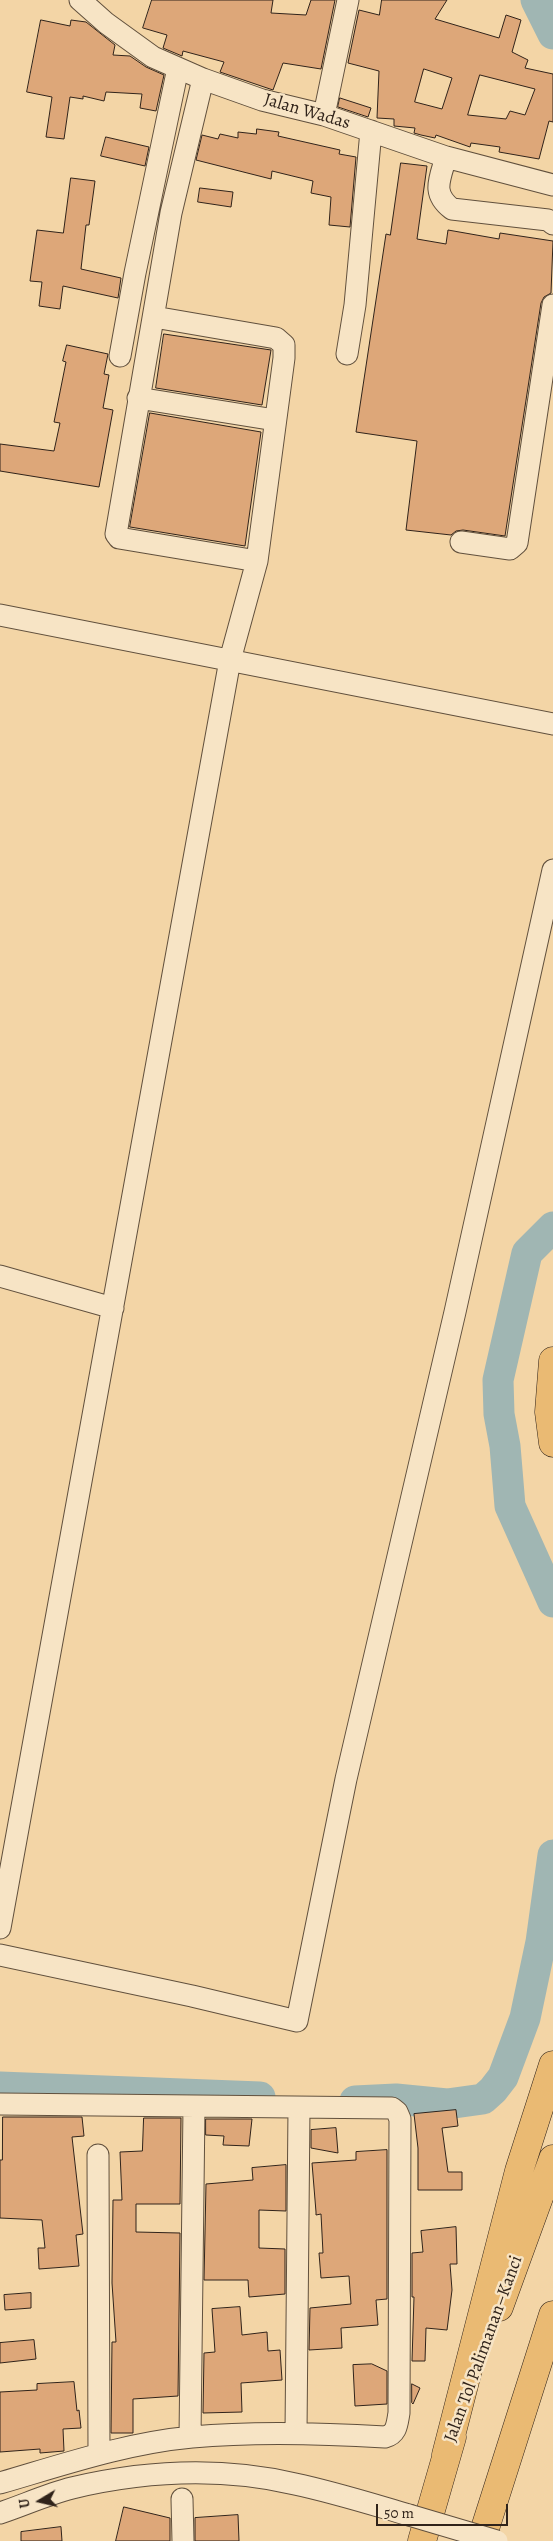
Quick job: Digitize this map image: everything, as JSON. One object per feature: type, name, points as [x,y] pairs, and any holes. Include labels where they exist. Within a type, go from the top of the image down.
[{"type":"highway","points":[[553,1361],[549,1412],[553,1443]]},
{"type":"highway","points":[[446,2455],[519,2171],[553,2065]]},
{"type":"highway","name":"Jalan Tol Palimanan–Kanci","points":[[422,2541],[446,2455],[553,2158]]},
{"type":"highway","points":[[482,2541],[553,2315]]},
{"type":"street","name":"Jalan Wadas","points":[[80,0],[106,23],[153,57],[203,79],[262,100],[324,115],[446,157],[553,185]]},
{"type":"street","points":[[324,115],[348,0]]},
{"type":"street","points":[[120,356],[135,273],[178,68]]},
{"type":"street","points":[[203,79],[171,214],[116,528],[119,538],[257,561]]},
{"type":"street","points":[[347,354],[355,305],[371,131]]},
{"type":"street","points":[[446,157],[438,189],[442,201],[452,209],[548,220],[553,224]]},
{"type":"street","points":[[461,542],[510,549],[517,543],[553,305]]},
{"type":"street","points":[[0,1928],[230,660],[257,561],[284,358],[282,342],[276,338],[154,317]]},
{"type":"street","points":[[138,398],[275,420]]},
{"type":"street","points":[[0,615],[553,724]]},
{"type":"street","points":[[0,1955],[192,1996],[298,2022],[346,1779],[475,1225],[553,870]]},
{"type":"street","points":[[0,1276],[113,1308]]},
{"type":"street","points":[[0,2104],[392,2108],[397,2112],[400,2119],[399,2413],[394,2432],[385,2437],[296,2432],[190,2437],[99,2454],[0,2483]]},
{"type":"street","points":[[190,2437],[194,2107]]},
{"type":"street","points":[[296,2432],[299,2108]]},
{"type":"street","points":[[98,2155],[99,2454]]},
{"type":"street","points":[[0,2513],[70,2488],[131,2476],[198,2473],[246,2476],[295,2484],[497,2541]]},
{"type":"street","points":[[182,2499],[183,2541]]},
{"type":"building","points":[[152,0],[273,0],[271,13],[306,15],[311,0],[335,0],[321,69],[283,63],[273,90],[220,72],[224,62],[183,51],[182,56],[163,48],[167,35],[143,28]]},
{"type":"building","points":[[382,0],[447,0],[435,19],[499,38],[506,15],[521,20],[512,52],[528,60],[525,68],[553,74],[553,122],[549,121],[539,159],[499,152],[500,147],[471,143],[470,147],[436,135],[435,138],[421,135],[414,133],[415,128],[394,126],[394,119],[377,118],[379,71],[348,63],[359,10],[379,15]],"holes":[[[424,69],[452,78],[442,109],[415,102]],[[480,75],[535,89],[525,115],[510,111],[506,119],[468,115]]]},
{"type":"building","points":[[41,20],[70,26],[71,20],[86,22],[115,45],[113,55],[130,56],[146,67],[164,75],[156,111],[140,108],[142,94],[106,92],[104,101],[83,96],[83,99],[70,97],[64,139],[46,137],[52,97],[27,92]]},
{"type":"building","points":[[340,98],[371,108],[368,117],[338,107]]},
{"type":"building","points":[[257,129],[279,132],[278,136],[340,150],[339,154],[356,157],[350,227],[329,225],[331,197],[311,193],[313,181],[272,171],[271,179],[196,160],[202,135],[218,139],[220,134],[238,138],[238,132],[256,134]]},
{"type":"building","points":[[106,137],[149,147],[145,166],[101,156]]},
{"type":"building","points":[[401,163],[427,166],[417,239],[446,244],[448,230],[499,239],[500,233],[553,241],[551,293],[544,297],[541,303],[505,536],[463,530],[456,531],[451,535],[406,530],[417,441],[356,432],[386,234],[390,235]]},
{"type":"building","points":[[71,178],[95,181],[89,225],[86,225],[81,269],[121,278],[118,298],[63,286],[60,309],[39,306],[42,282],[30,281],[37,230],[63,233]]},
{"type":"building","points":[[200,188],[233,192],[231,207],[198,202]]},
{"type":"building","points":[[164,334],[271,350],[262,405],[156,388]]},
{"type":"building","points":[[67,345],[108,354],[104,374],[109,375],[103,408],[113,410],[99,487],[0,471],[0,444],[54,451],[60,423],[54,422],[66,362],[63,361]]},
{"type":"building","points":[[150,413],[261,432],[245,546],[130,527]]},
{"type":"building","points":[[456,2110],[458,2126],[442,2128],[448,2172],[462,2172],[462,2190],[418,2190],[418,2148],[414,2114]]},
{"type":"building","points":[[3,2117],[82,2117],[84,2136],[72,2137],[83,2234],[76,2235],[79,2266],[39,2269],[38,2248],[45,2248],[42,2220],[0,2218],[0,2160],[2,2160]]},
{"type":"building","points":[[144,2118],[181,2118],[180,2204],[136,2204],[136,2232],[180,2233],[178,2396],[133,2399],[133,2433],[111,2433],[112,2342],[116,2342],[112,2283],[113,2200],[122,2200],[120,2152],[142,2151]]},
{"type":"building","points":[[206,2119],[252,2119],[249,2146],[223,2145],[224,2136],[206,2135]]},
{"type":"building","points":[[336,2128],[338,2153],[311,2148],[311,2130]]},
{"type":"building","points":[[387,2150],[387,2299],[376,2300],[378,2325],[341,2328],[342,2348],[309,2350],[310,2308],[351,2304],[349,2276],[321,2278],[319,2253],[323,2253],[321,2214],[316,2215],[312,2163],[356,2160],[356,2152]]},
{"type":"building","points":[[286,2165],[286,2211],[259,2210],[259,2248],[285,2249],[285,2294],[249,2297],[248,2280],[204,2280],[206,2184],[253,2180],[252,2168]]},
{"type":"building","points":[[456,2227],[457,2264],[450,2264],[452,2290],[447,2330],[426,2328],[425,2361],[412,2361],[414,2297],[412,2297],[412,2253],[423,2252],[421,2231]]},
{"type":"building","points":[[31,2293],[31,2308],[5,2310],[4,2295]]},
{"type":"building","points":[[240,2307],[242,2335],[267,2332],[268,2351],[280,2350],[282,2380],[241,2383],[242,2412],[203,2413],[204,2353],[215,2352],[212,2309]]},
{"type":"building","points":[[34,2340],[36,2359],[0,2363],[0,2343]]},
{"type":"building","points":[[372,2364],[387,2371],[387,2404],[355,2406],[353,2365]]},
{"type":"building","points":[[74,2382],[81,2428],[63,2429],[64,2451],[40,2453],[40,2449],[0,2452],[0,2392],[37,2390],[37,2384]]},
{"type":"building","points":[[412,2384],[420,2388],[413,2404],[412,2403]]},
{"type":"building","points":[[124,2507],[170,2518],[170,2541],[116,2541]]},
{"type":"building","points":[[238,2515],[239,2541],[195,2541],[195,2518]]},
{"type":"building","points":[[61,2527],[62,2541],[21,2541],[21,2532]]},
{"type":"waterway","points":[[536,0],[553,34]]},
{"type":"waterway","points":[[553,1227],[527,1253],[498,1380],[499,1414],[505,1446],[510,1506],[553,1602]]},
{"type":"waterway","points":[[355,2101],[396,2099],[447,2104],[483,2099],[493,2090],[503,2077],[525,2018],[541,1942],[553,1855]]},
{"type":"waterway","points":[[0,2087],[260,2097]]}]
